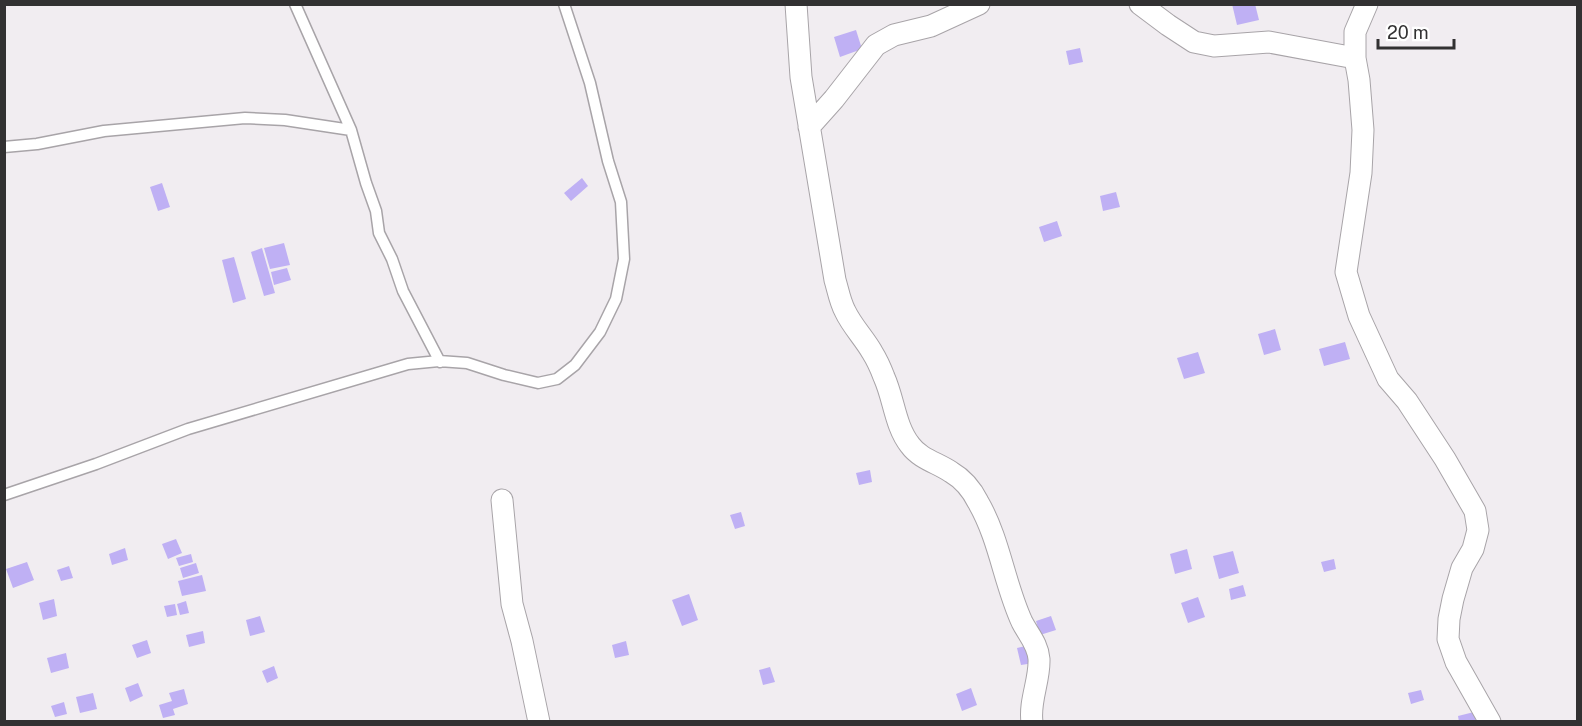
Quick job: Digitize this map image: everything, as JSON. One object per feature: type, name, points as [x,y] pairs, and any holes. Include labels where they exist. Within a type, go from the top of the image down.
[{"type":"street","points":[[796,4],[801,77],[836,280],[844,310],[877,361],[892,396],[900,429],[910,446],[924,458],[952,472],[967,485],[987,519],[1022,623],[1034,642],[1039,656],[1039,673],[1031,714],[1032,722]]},
{"type":"street","points":[[809,127],[876,45],[894,35],[931,26],[979,4]]},
{"type":"street","points":[[1140,4],[1194,42],[1214,46],[1269,42],[1355,58]]},
{"type":"street","points":[[1367,4],[1355,32],[1355,58],[1363,130],[1362,173],[1346,272],[1359,316],[1388,379],[1407,401],[1475,511],[1478,530],[1473,549],[1462,568],[1453,599],[1448,639],[1456,662],[1490,722]]},
{"type":"street","points":[[502,500],[512,604],[539,722]]},
{"type":"lane","points":[[296,4],[351,130],[375,211],[379,233],[392,259],[403,291],[440,362]]},
{"type":"lane","points":[[4,495],[96,465],[188,429],[408,364],[467,363],[538,383],[557,379],[575,365],[600,332],[616,299],[624,259],[621,202],[608,161],[590,83],[564,4]]},
{"type":"lane","points":[[4,147],[37,144],[104,131],[245,118],[285,120],[351,130]]},
{"type":"building","points":[[1232,4],[1255,4],[1259,20],[1237,25]]},
{"type":"building","points":[[856,30],[862,49],[840,57],[834,37]]},
{"type":"building","points":[[1080,48],[1083,62],[1069,65],[1066,51]]},
{"type":"building","points":[[582,178],[588,186],[571,201],[564,193]]},
{"type":"building","points":[[162,183],[170,207],[158,211],[150,187]]},
{"type":"building","points":[[1116,192],[1120,207],[1103,211],[1100,196]]},
{"type":"building","points":[[1057,221],[1062,236],[1044,242],[1039,227]]},
{"type":"building","points":[[284,243],[290,265],[270,269],[264,248]]},
{"type":"building","points":[[262,248],[275,293],[264,296],[251,252]]},
{"type":"building","points":[[234,257],[246,299],[233,303],[222,260]]},
{"type":"building","points":[[287,268],[291,280],[274,285],[271,272]]},
{"type":"building","points":[[1275,329],[1281,350],[1264,355],[1258,334]]},
{"type":"building","points":[[1345,342],[1350,359],[1324,366],[1319,349]]},
{"type":"building","points":[[1198,352],[1205,373],[1184,379],[1177,358]]},
{"type":"building","points":[[870,470],[872,482],[859,485],[856,473]]},
{"type":"building","points":[[741,512],[745,526],[735,529],[730,515]]},
{"type":"building","points":[[176,539],[182,553],[168,559],[162,544]]},
{"type":"building","points":[[125,548],[128,560],[112,565],[109,554]]},
{"type":"building","points":[[1187,549],[1192,569],[1175,574],[1170,554]]},
{"type":"building","points":[[1233,551],[1239,573],[1219,579],[1213,556]]},
{"type":"building","points":[[191,554],[193,562],[179,566],[176,558]]},
{"type":"building","points":[[1334,559],[1336,569],[1324,572],[1321,562]]},
{"type":"building","points":[[27,562],[34,580],[13,588],[6,569]]},
{"type":"building","points":[[196,563],[199,573],[183,578],[180,568]]},
{"type":"building","points":[[69,566],[73,578],[61,581],[57,570]]},
{"type":"building","points":[[202,575],[206,591],[182,596],[178,581]]},
{"type":"building","points":[[1243,585],[1246,596],[1231,600],[1229,589]]},
{"type":"building","points":[[689,594],[698,620],[682,626],[672,600]]},
{"type":"building","points":[[1198,597],[1205,617],[1188,623],[1181,603]]},
{"type":"building","points":[[54,599],[57,616],[43,620],[39,603]]},
{"type":"building","points":[[186,601],[189,613],[180,615],[177,604]]},
{"type":"building","points":[[175,604],[177,615],[167,617],[164,606]]},
{"type":"building","points":[[260,616],[265,632],[250,636],[246,620]]},
{"type":"building","points":[[1051,616],[1056,630],[1040,635],[1036,621]]},
{"type":"building","points":[[203,631],[205,643],[189,647],[186,635]]},
{"type":"building","points":[[147,640],[151,653],[137,658],[132,645]]},
{"type":"building","points":[[626,641],[629,655],[615,658],[612,645]]},
{"type":"building","points":[[1030,645],[1034,663],[1021,665],[1017,648]]},
{"type":"building","points":[[66,653],[69,668],[51,673],[47,658]]},
{"type":"building","points":[[274,666],[278,678],[267,683],[262,671]]},
{"type":"building","points":[[770,667],[775,682],[763,685],[759,670]]},
{"type":"building","points":[[138,683],[143,696],[130,702],[125,688]]},
{"type":"building","points":[[971,688],[977,705],[962,711],[956,694]]},
{"type":"building","points":[[184,689],[188,704],[173,709],[175,715],[163,718],[159,705],[172,701],[169,693]]},
{"type":"building","points":[[1421,690],[1424,700],[1411,704],[1408,693]]},
{"type":"building","points":[[93,693],[97,709],[80,713],[76,697]]},
{"type":"building","points":[[64,702],[67,714],[55,717],[51,706]]},
{"type":"building","points":[[1474,712],[1476,722],[1459,722],[1458,716]]}]
